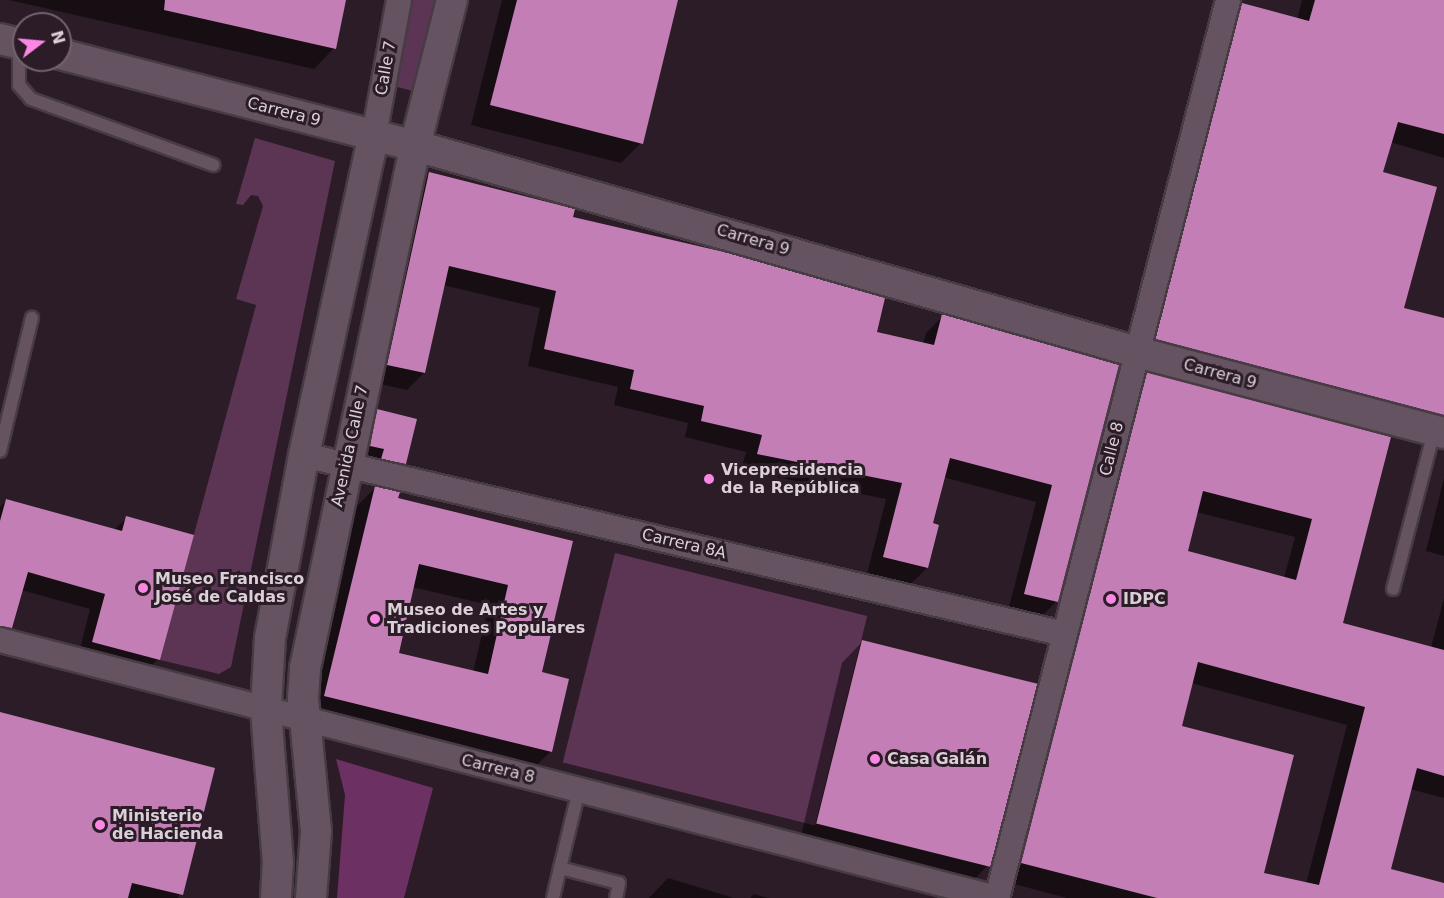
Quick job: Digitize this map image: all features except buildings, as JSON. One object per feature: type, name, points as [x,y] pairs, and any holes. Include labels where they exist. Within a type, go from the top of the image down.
[{"type":"street","name":"Calle 7","points":[[374,135],[399,0]]},
{"type":"street","name":"Avenida Calle 7","points":[[311,898],[316,831],[305,719],[308,648],[345,464],[414,154],[452,0]]},
{"type":"street","name":"Calle 8","points":[[997,898],[1228,0]]},
{"type":"street","name":"Carrera 9","points":[[72,57],[374,135],[414,154],[1137,352],[1439,432]]},
{"type":"street","points":[[276,898],[278,863],[266,709],[274,608],[304,455],[374,135]]},
{"type":"street","name":"Carrera 8A","points":[[304,455],[1064,634]]},
{"type":"street","name":"Carrera 8","points":[[0,640],[997,898]]},
{"type":"lane","points":[[18,72],[19,86],[31,99],[213,165]]},
{"type":"lane","points":[[0,451],[32,318]]},
{"type":"lane","points":[[1393,589],[1439,432]]},
{"type":"lane","points":[[553,898],[579,790]]},
{"type":"lane","points":[[560,868],[620,884],[616,898]]},
{"type":"shaded area","points":[[410,0],[435,0],[412,91],[394,86]]},
{"type":"shaded area","points":[[255,138],[335,161],[231,667],[219,674],[160,660],[256,305],[236,299],[263,206],[258,196],[251,195],[243,205],[236,204]]},
{"type":"shaded area","points":[[615,553],[867,616],[815,825],[563,763]]},
{"type":"shaded area","points":[[336,759],[433,788],[404,898],[337,898],[345,795]]},
{"type":"place","name":"Vicepresidencia de la República","points":[[709,479]]},
{"type":"place","name":"Museo Francisco José de Caldas","points":[[143,588]]},
{"type":"place","name":"IDPC","points":[[1111,599]]},
{"type":"place","name":"Museo de Artes y Tradiciones Populares","points":[[375,619]]},
{"type":"place","name":"Casa Galán","points":[[875,759]]},
{"type":"place","name":"Ministerio de Hacienda","points":[[100,825]]}]
